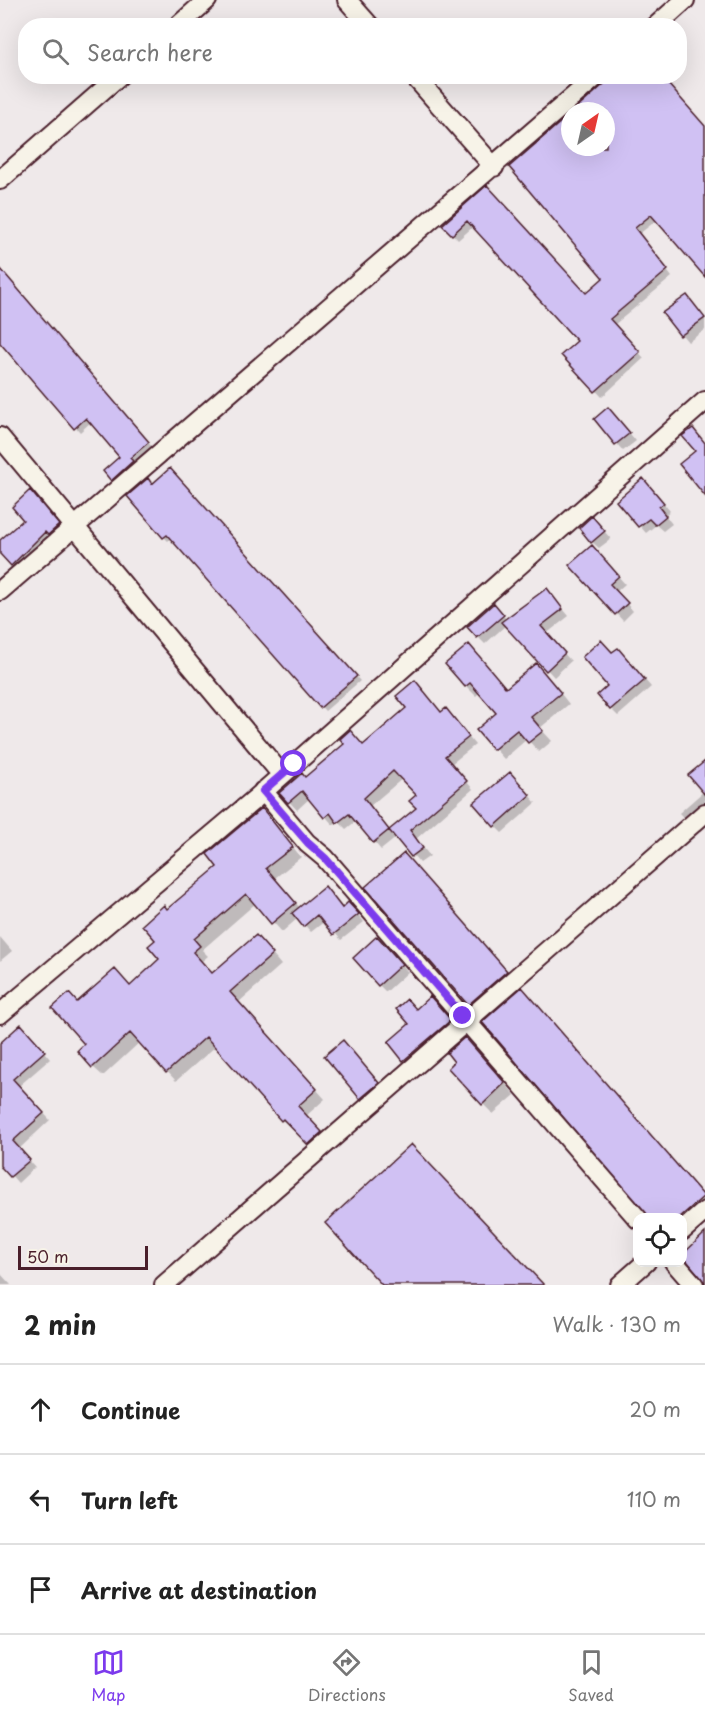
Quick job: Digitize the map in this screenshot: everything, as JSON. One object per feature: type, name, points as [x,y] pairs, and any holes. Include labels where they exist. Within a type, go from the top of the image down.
[{"type":"street","points":[[187,18],[207,0]]},
{"type":"street","points":[[347,0],[363,18]]},
{"type":"street","points":[[665,18],[685,0]]},
{"type":"street","points":[[0,180],[110,84]]},
{"type":"street","points":[[421,84],[494,167]]},
{"type":"street","points":[[0,591],[588,84]]},
{"type":"street","points":[[0,1014],[282,775],[702,411]]},
{"type":"street","points":[[0,437],[76,525],[282,775]]},
{"type":"street","points":[[263,791],[308,843],[325,858],[633,1213]]},
{"type":"street","points":[[164,1285],[705,813]]},
{"type":"street","points":[[687,1226],[705,1211]]},
{"type":"street","points":[[620,1285],[641,1267]]},
{"type":"street","points":[[678,1267],[694,1285]]},
{"type":"building","points":[[604,84],[668,84],[705,126],[705,277],[651,215],[635,228],[668,270],[610,319],[640,352],[595,392],[561,355],[577,341],[467,221],[452,235],[442,225],[487,185],[586,293],[603,278],[509,167],[561,122],[561,156],[615,156],[615,102],[584,102]]},
{"type":"building","points":[[0,268],[149,442],[130,458],[133,461],[111,481],[103,471],[119,457],[86,418],[74,429],[0,343]]},
{"type":"building","points":[[687,295],[705,318],[680,336],[662,313]]},
{"type":"building","points":[[608,407],[630,433],[615,445],[594,419]]},
{"type":"building","points":[[693,428],[705,443],[705,496],[679,464],[695,451],[682,436]]},
{"type":"building","points":[[170,468],[357,676],[320,708],[167,535],[163,538],[127,496],[148,478],[152,484]]},
{"type":"building","points":[[643,478],[664,503],[659,507],[666,516],[655,525],[649,519],[638,527],[616,501]]},
{"type":"building","points":[[30,490],[59,525],[48,535],[45,532],[11,566],[0,554],[0,540],[23,520],[12,507]]},
{"type":"building","points":[[592,516],[605,531],[591,543],[579,528]]},
{"type":"building","points":[[592,545],[619,576],[610,584],[628,603],[615,615],[569,565]]},
{"type":"building","points":[[547,588],[563,609],[541,626],[565,653],[546,671],[501,622]]},
{"type":"building","points":[[494,603],[504,615],[477,638],[467,627]]},
{"type":"building","points":[[601,640],[612,652],[618,648],[645,680],[610,710],[597,695],[607,686],[582,657]]},
{"type":"building","points":[[469,644],[506,688],[536,663],[561,693],[531,717],[543,731],[528,743],[517,730],[493,750],[476,730],[496,713],[470,683],[465,687],[445,664]]},
{"type":"building","points":[[415,680],[441,712],[446,708],[469,737],[445,756],[467,781],[410,830],[423,848],[411,857],[389,830],[373,843],[349,814],[337,823],[330,813],[324,818],[302,791],[288,803],[279,793],[302,773],[305,777],[344,744],[340,739],[350,730],[363,745],[406,708],[396,696]],"holes":[[[393,771],[416,795],[409,801],[416,808],[389,830],[364,798]]]},
{"type":"building","points":[[705,761],[705,795],[688,775]]},
{"type":"building","points":[[510,772],[530,795],[494,827],[473,803]]},
{"type":"building","points":[[262,808],[293,847],[266,868],[296,903],[271,924],[246,894],[194,939],[200,946],[193,952],[212,973],[256,935],[273,954],[230,992],[317,1089],[298,1106],[322,1132],[308,1145],[283,1119],[281,1121],[206,1037],[166,1073],[130,1033],[92,1068],[77,1051],[84,1044],[52,1008],[69,993],[77,1002],[115,969],[130,986],[159,959],[148,946],[155,940],[142,925],[164,905],[167,909],[217,867],[207,854]]},
{"type":"building","points":[[404,853],[507,971],[468,1005],[365,887]]},
{"type":"building","points":[[325,886],[342,908],[348,902],[359,914],[333,935],[317,915],[303,927],[292,913]]},
{"type":"building","points":[[377,936],[402,964],[378,986],[353,958]]},
{"type":"building","points":[[522,987],[704,1196],[685,1213],[645,1213],[482,1022]]},
{"type":"building","points":[[430,996],[451,1020],[403,1061],[388,1042],[409,1024],[396,1009],[407,999],[416,1009]]},
{"type":"building","points":[[21,1024],[45,1051],[13,1079],[44,1113],[13,1141],[30,1160],[10,1177],[0,1166],[0,1043]]},
{"type":"building","points":[[465,1037],[505,1083],[482,1105],[448,1068],[454,1062],[447,1053]]},
{"type":"building","points":[[343,1040],[379,1083],[360,1099],[324,1056]]},
{"type":"building","points":[[411,1144],[544,1285],[382,1285],[325,1223]]},
{"type":"building","points":[[705,1233],[705,1283],[687,1261],[687,1250]]},
{"type":"route","points":[[294,764],[263,791],[308,843],[325,858],[463,1016]]}]
